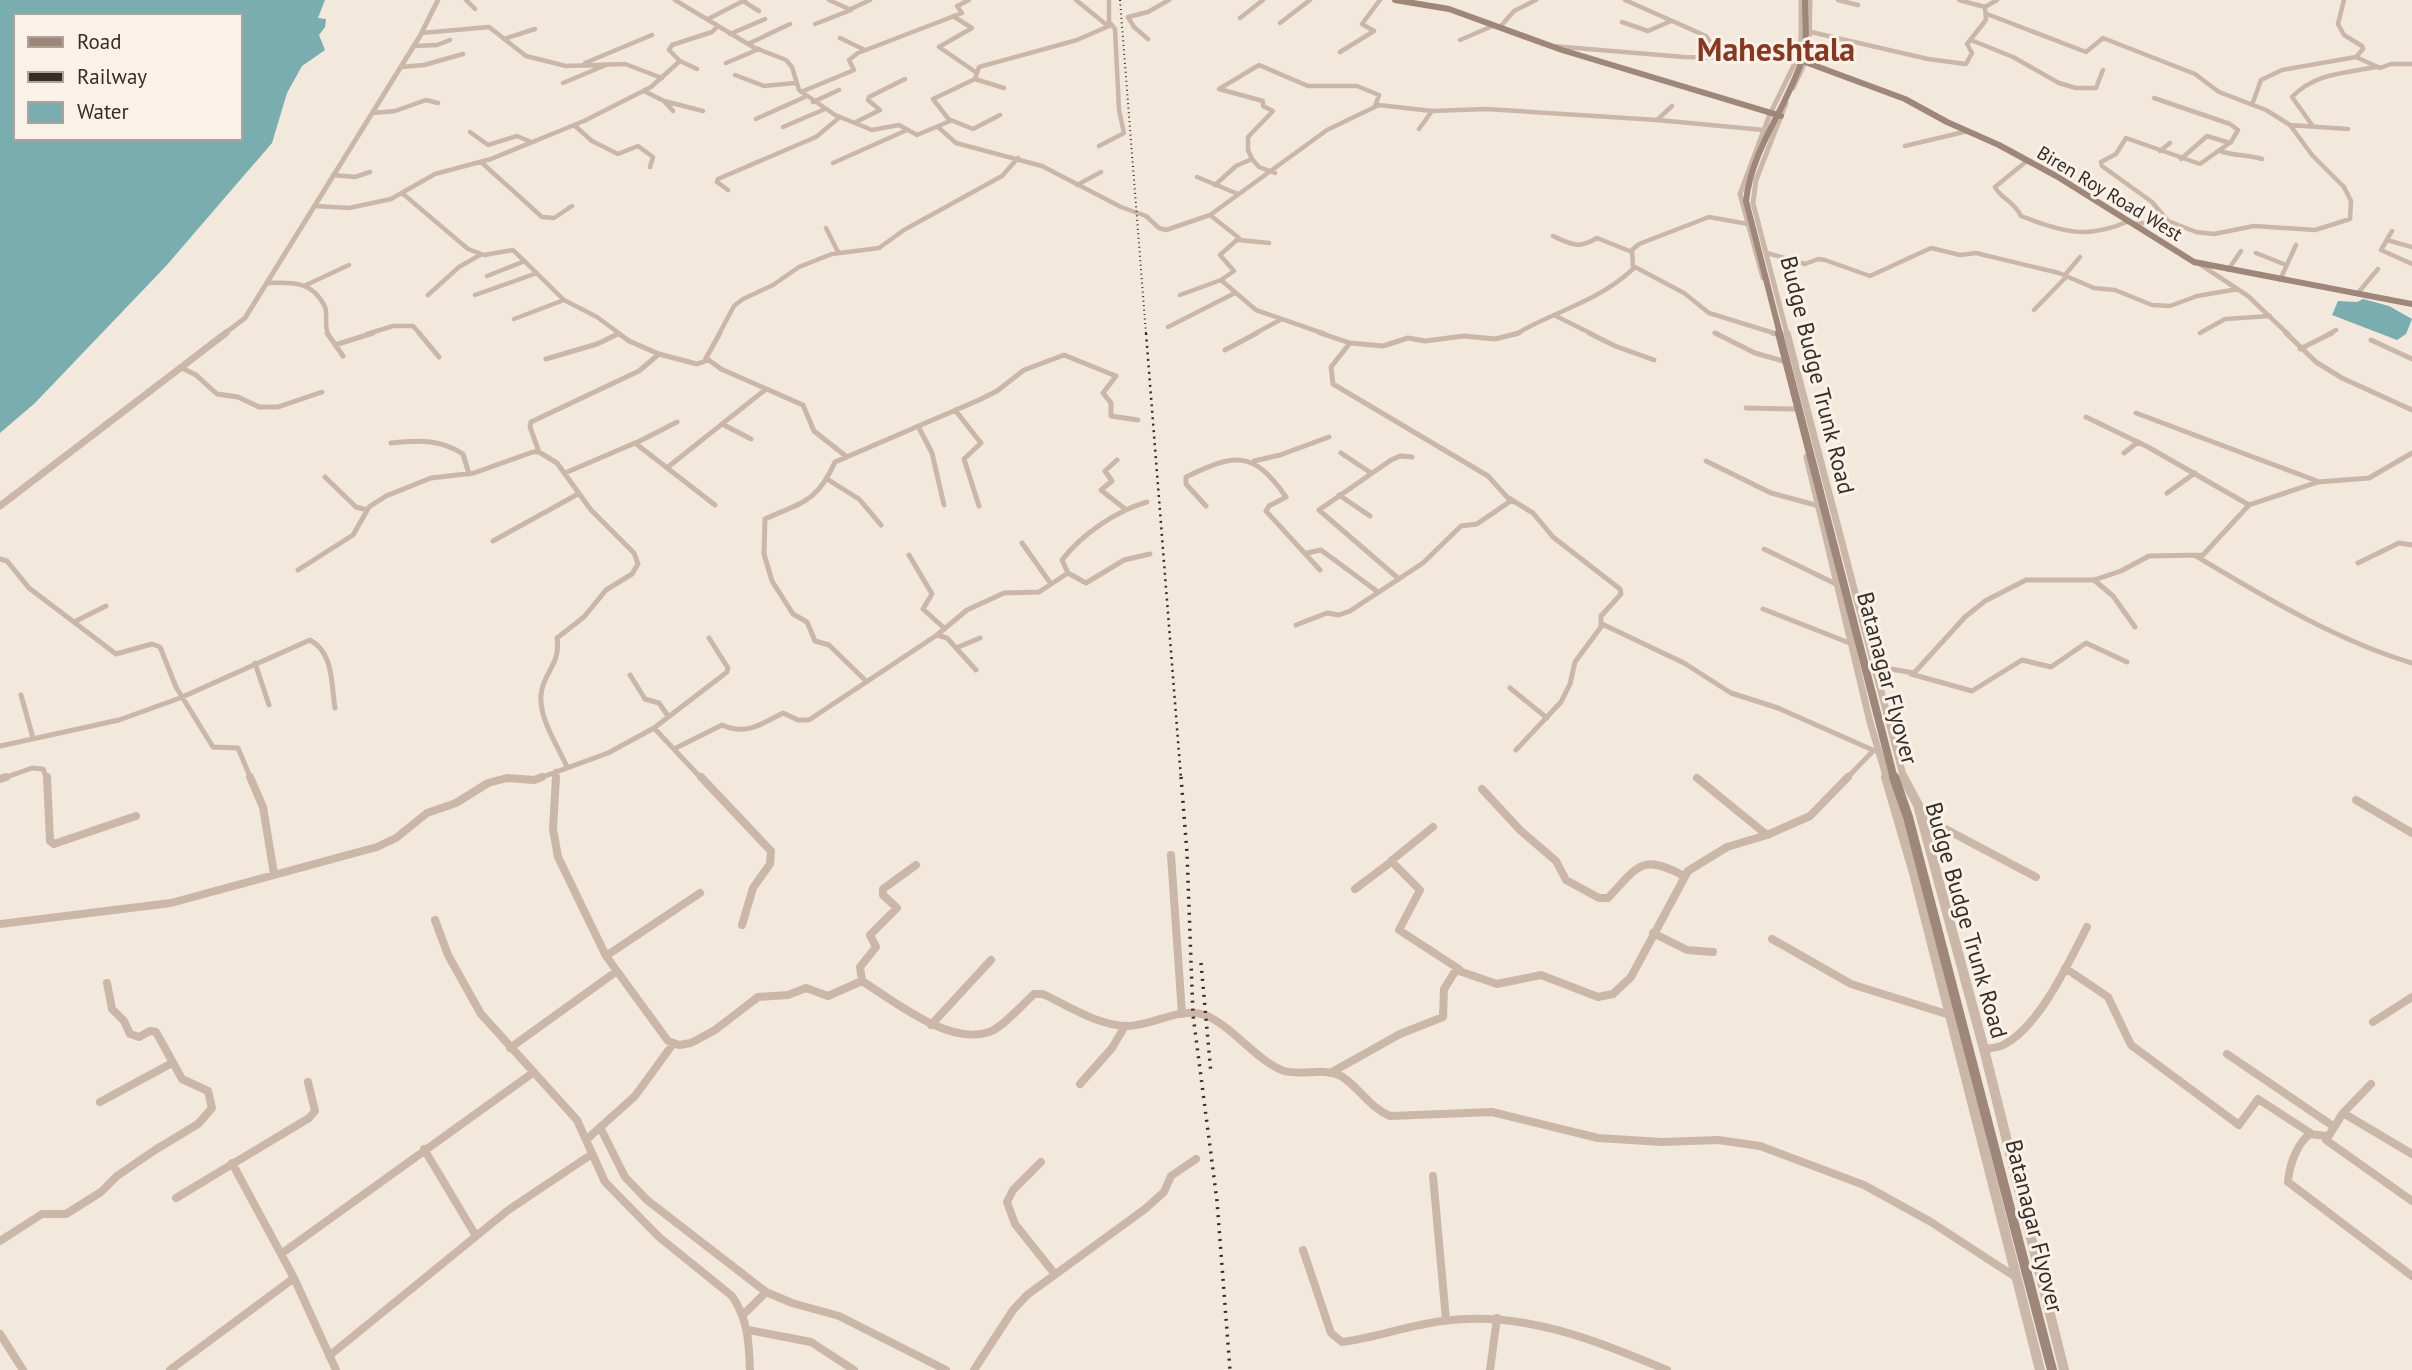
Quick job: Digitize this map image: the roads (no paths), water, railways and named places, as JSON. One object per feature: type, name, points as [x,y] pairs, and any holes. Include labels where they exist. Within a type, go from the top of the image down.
[{"type":"main road","points":[[1395,0],[1449,9],[1547,46],[1781,116]]},
{"type":"main road","name":"Batanagar Flyover","points":[[1806,0],[1806,40],[1801,61],[1775,115],[1748,184],[1746,201],[1867,677],[1915,843],[2052,1370]]},
{"type":"main road","name":"Biren Roy Road West","points":[[1797,60],[1905,99],[2028,160],[2201,265],[2412,304]]},
{"type":"street","points":[[0,506],[238,325],[268,283],[422,33],[439,0]]},
{"type":"street","points":[[466,0],[475,9]]},
{"type":"street","points":[[675,0],[748,44],[789,62],[794,83],[803,94],[840,117],[875,131],[896,125],[918,135],[951,120]]},
{"type":"street","points":[[708,19],[744,0],[759,11]]},
{"type":"street","points":[[829,0],[851,9]]},
{"type":"street","points":[[815,24],[870,0]]},
{"type":"street","points":[[756,119],[853,71],[855,68],[849,60],[866,50],[963,12],[957,6],[969,0]]},
{"type":"street","points":[[1076,0],[1115,29],[1119,110],[1124,133],[1099,146]]},
{"type":"street","points":[[1109,0],[1109,25]]},
{"type":"street","points":[[1148,39],[1134,27],[1128,17],[1148,12],[1169,0]]},
{"type":"street","points":[[1240,18],[1263,0]]},
{"type":"street","points":[[1280,23],[1310,0]]},
{"type":"street","points":[[1340,52],[1374,31],[1362,24],[1380,0]]},
{"type":"street","points":[[1460,40],[1497,26],[1514,12],[1536,0]]},
{"type":"street","points":[[1625,0],[1706,36],[1721,57]]},
{"type":"street","name":"Budge Budge Trunk Road","points":[[1806,0],[1811,32],[1807,63],[1781,116],[1753,194],[1873,666],[1905,784],[1918,805],[1984,1049],[2064,1370]]},
{"type":"street","name":"Budge Budge Trunk Road","points":[[1806,0],[1797,60],[1764,128],[1741,194],[1819,506],[1876,751],[1914,873],[2040,1370]]},
{"type":"street","points":[[1838,0],[1858,5]]},
{"type":"street","points":[[1959,0],[1985,7],[1994,1]]},
{"type":"street","points":[[2344,0],[2338,24],[2344,35],[2362,46],[2363,49],[2356,57]]},
{"type":"street","points":[[1811,32],[1962,65],[1967,64],[1971,55],[1967,45],[1986,20],[1985,7]]},
{"type":"street","points":[[1987,13],[2086,52],[2103,38],[2195,74],[2219,92],[2252,105],[2290,125],[2312,155],[2344,187],[2351,201],[2350,219],[2315,230],[2254,226],[2214,234],[2196,232],[2168,221],[2131,222],[2102,232],[2090,233],[2048,225],[2021,216],[2016,205],[2000,195],[1996,187],[2028,160]]},
{"type":"street","points":[[953,16],[972,29],[939,47],[977,73]]},
{"type":"street","points":[[730,34],[765,19]]},
{"type":"street","points":[[1622,22],[1648,31],[1671,21]]},
{"type":"street","points":[[748,44],[790,24]]},
{"type":"street","points":[[975,79],[979,67],[991,62],[1072,42],[1109,25]]},
{"type":"street","points":[[422,33],[485,27],[526,56],[566,66],[625,64],[664,81]]},
{"type":"street","points":[[697,69],[680,61],[670,50],[672,45],[712,32],[718,27]]},
{"type":"street","points":[[504,39],[535,29]]},
{"type":"street","points":[[580,65],[653,35]]},
{"type":"street","points":[[840,38],[866,50]]},
{"type":"street","points":[[414,46],[437,45],[450,40]]},
{"type":"street","points":[[1971,40],[2003,52],[2045,78],[2071,88],[2096,88],[2103,70]]},
{"type":"street","points":[[1547,46],[1684,57],[1797,60]]},
{"type":"street","points":[[726,63],[759,49]]},
{"type":"street","points":[[401,66],[424,65],[463,54]]},
{"type":"street","points":[[2252,105],[2261,80],[2281,70],[2356,57],[2376,67]]},
{"type":"street","points":[[315,206],[352,207],[387,200],[435,174],[481,162],[575,125],[664,81],[680,61]]},
{"type":"street","points":[[2312,125],[2292,97],[2300,86],[2332,74],[2400,63],[2412,64]]},
{"type":"street","points":[[563,83],[593,73],[608,64]]},
{"type":"street","points":[[1275,173],[1267,171],[1252,159],[1245,146],[1246,138],[1273,111],[1263,106],[1264,101],[1219,89],[1258,65],[1312,87],[1357,86],[1372,90],[1379,95],[1375,106]]},
{"type":"street","points":[[735,75],[760,87],[774,88],[794,83]]},
{"type":"street","points":[[856,122],[880,110],[868,100],[870,97],[905,79]]},
{"type":"street","points":[[1000,116],[973,129],[951,120],[933,99],[975,79],[1004,88]]},
{"type":"street","points":[[813,102],[839,90]]},
{"type":"street","points":[[644,91],[664,101],[703,111]]},
{"type":"street","points":[[2154,98],[2234,126],[2238,131],[2230,143],[2200,164],[2126,138],[2116,154],[2101,164],[2152,202],[2168,221]]},
{"type":"street","points":[[373,113],[392,112],[426,100],[438,103]]},
{"type":"street","points":[[664,101],[673,111]]},
{"type":"street","points":[[939,127],[956,143],[1042,166],[1146,216],[1163,230],[1175,229],[1210,215],[1327,130],[1375,106],[1433,111],[1486,109],[1776,129]]},
{"type":"street","points":[[1657,120],[1672,106]]},
{"type":"street","points":[[783,127],[825,109]]},
{"type":"street","points":[[1419,129],[1433,111]]},
{"type":"street","points":[[728,190],[717,182],[718,179],[822,134],[840,117]]},
{"type":"street","points":[[575,125],[592,141],[618,154],[638,146],[653,157],[650,167]]},
{"type":"street","points":[[2290,125],[2348,129]]},
{"type":"street","points":[[833,163],[907,130]]},
{"type":"street","points":[[1905,146],[1969,131]]},
{"type":"street","points":[[470,132],[488,145],[517,136],[531,142]]},
{"type":"street","points":[[2181,159],[2207,136],[2230,143]]},
{"type":"street","points":[[2160,151],[2170,143]]},
{"type":"street","points":[[2220,151],[2245,158],[2251,156],[2262,159]]},
{"type":"street","points":[[708,360],[706,356],[737,303],[773,285],[799,267],[838,252],[879,248],[904,230],[1002,176],[1018,158]]},
{"type":"street","points":[[1215,185],[1237,166],[1252,159]]},
{"type":"street","points":[[481,162],[521,201],[545,218],[551,218],[572,206]]},
{"type":"street","points":[[333,176],[355,177],[370,172]]},
{"type":"street","points":[[1077,185],[1101,172]]},
{"type":"street","points":[[1197,177],[1238,194]]},
{"type":"street","points":[[402,193],[419,203],[459,242],[480,254]]},
{"type":"street","points":[[1210,215],[1239,240],[1269,243]]},
{"type":"street","points":[[1221,280],[1256,310],[1350,343],[1383,346],[1408,338],[1425,341],[1464,336],[1509,337],[1594,299],[1617,284],[1633,266],[1632,252],[1639,244],[1703,218],[1716,217],[1748,224]]},
{"type":"street","points":[[826,228],[838,252]]},
{"type":"street","points":[[2392,231],[2381,250],[2412,264]]},
{"type":"street","points":[[1553,236],[1576,247],[1597,239],[1632,252]]},
{"type":"street","points":[[1180,295],[1221,280],[1234,271],[1220,255],[1239,240]]},
{"type":"street","points":[[2388,240],[2412,247]]},
{"type":"street","points":[[2280,280],[2296,245]]},
{"type":"street","points":[[1767,253],[1805,264],[1818,259],[1825,260],[1870,276],[1931,248],[1960,255],[1980,254],[2066,276],[2094,288],[2115,290],[2147,303],[2164,306],[2197,296],[2238,289]]},
{"type":"street","points":[[429,295],[459,268],[480,254],[510,250],[525,261],[564,300],[597,317],[618,334],[659,354],[696,364],[708,360],[803,405],[814,431],[847,457]]},
{"type":"street","points":[[2228,270],[2241,251]]},
{"type":"street","points":[[2256,253],[2286,265]]},
{"type":"street","points":[[2034,310],[2080,257]]},
{"type":"street","points":[[487,276],[525,261]]},
{"type":"street","points":[[268,283],[306,285],[349,265]]},
{"type":"street","points":[[2201,265],[2238,289],[2270,316],[2300,349],[2342,378],[2412,410]]},
{"type":"street","points":[[1633,266],[1684,293],[1697,306],[1720,319],[1777,334]]},
{"type":"street","points":[[2357,293],[2378,269]]},
{"type":"street","points":[[475,295],[537,273]]},
{"type":"street","points":[[306,285],[326,309],[325,327],[343,356]]},
{"type":"street","points":[[1168,327],[1235,293]]},
{"type":"street","points":[[514,319],[564,300]]},
{"type":"street","points":[[1554,315],[1615,346],[1654,360]]},
{"type":"street","points":[[2200,333],[2215,321],[2228,316],[2270,316]]},
{"type":"street","points":[[1225,350],[1280,320]]},
{"type":"street","points":[[335,345],[393,326],[413,326],[439,357]]},
{"type":"street","points":[[2300,349],[2314,344],[2336,330]]},
{"type":"street","points":[[1715,333],[1755,353],[1783,361]]},
{"type":"street","points":[[546,359],[597,344],[618,334]]},
{"type":"street","points":[[2371,340],[2412,359]]},
{"type":"street","points":[[1350,343],[1330,369],[1329,378],[1333,384],[1488,476],[1511,500],[1529,510],[1553,537],[1620,589],[1621,594],[1601,617],[1602,624],[1579,653],[1565,695],[1516,750]]},
{"type":"street","points":[[539,452],[530,427],[531,422],[639,371],[659,354]]},
{"type":"street","points":[[866,681],[829,645],[815,641],[807,622],[793,614],[776,590],[764,554],[765,519],[814,497],[833,464],[997,391],[1024,370],[1067,355],[1116,376],[1116,380],[1103,393],[1111,403],[1111,416],[1138,420]]},
{"type":"street","points":[[182,368],[196,374],[218,394],[238,397],[259,407],[278,407],[323,392]]},
{"type":"street","points":[[668,467],[766,389]]},
{"type":"street","points":[[1746,408],[1795,409]]},
{"type":"street","points":[[955,410],[981,443],[964,459],[979,506]]},
{"type":"street","points":[[2136,413],[2318,482]]},
{"type":"street","points":[[2086,417],[2195,472],[2249,505]]},
{"type":"street","points":[[565,473],[636,443],[677,422]]},
{"type":"street","points":[[722,424],[751,439]]},
{"type":"street","points":[[918,426],[932,453],[944,505]]},
{"type":"street","points":[[1206,506],[1186,484],[1185,478],[1227,459],[1254,461],[1280,455],[1329,437]]},
{"type":"street","points":[[391,443],[429,439],[443,442],[463,454],[469,474]]},
{"type":"street","points":[[2124,453],[2138,442]]},
{"type":"street","points":[[636,443],[715,505]]},
{"type":"street","points":[[298,570],[353,535],[367,510],[386,496],[431,478],[469,474],[525,453],[539,452],[557,463],[578,494],[634,553],[638,564],[632,574],[606,590],[584,617],[557,638],[560,653],[544,683],[541,701],[567,766]]},
{"type":"street","points":[[1341,453],[1371,473]]},
{"type":"street","points":[[1909,673],[1914,673],[1965,617],[1985,601],[2026,580],[2094,580],[2121,571],[2149,556],[2208,552],[2249,505],[2318,482],[2369,478],[2412,453]]},
{"type":"street","points":[[1399,579],[1320,513],[1320,509],[1394,458],[1412,457]]},
{"type":"street","points":[[1117,460],[1105,471],[1112,481],[1101,490],[1125,509]]},
{"type":"street","points":[[1254,461],[1286,497],[1269,506],[1266,511],[1320,569]]},
{"type":"street","points":[[1706,461],[1771,493],[1819,506]]},
{"type":"street","points":[[2166,493],[2195,472]]},
{"type":"street","points":[[325,477],[351,503],[367,510]]},
{"type":"street","points":[[827,478],[859,499],[881,525]]},
{"type":"street","points":[[493,541],[578,494]]},
{"type":"street","points":[[1339,495],[1370,516]]},
{"type":"street","points":[[1296,625],[1326,613],[1343,614],[1434,554],[1461,526],[1477,524],[1511,500]]},
{"type":"street","points":[[1147,502],[1125,509],[1068,551],[1062,560],[1068,573],[1086,583],[1117,562],[1135,555],[1150,554]]},
{"type":"street","points":[[1022,543],[1051,584]]},
{"type":"street","points":[[2358,563],[2399,543],[2412,545]]},
{"type":"street","points":[[1763,549],[1838,585]]},
{"type":"street","points":[[1307,553],[1321,550],[1378,593]]},
{"type":"street","points":[[909,555],[932,594],[923,609],[944,628]]},
{"type":"street","points":[[2194,555],[2267,598],[2385,655],[2412,663]]},
{"type":"street","points":[[0,559],[7,561],[29,589],[116,654],[158,645],[180,698],[213,747],[238,748],[263,807],[274,874]]},
{"type":"street","points":[[676,748],[722,725],[735,731],[748,731],[783,713],[798,720],[809,720],[937,635],[961,612],[999,595],[1039,592],[1068,573]]},
{"type":"street","points":[[2094,580],[2113,596],[2135,627]]},
{"type":"street","points":[[74,622],[106,606]]},
{"type":"street","points":[[1763,609],[1852,644]]},
{"type":"street","points":[[1602,624],[1684,663],[1731,693],[1778,708],[1876,751],[1897,754]]},
{"type":"street","points":[[937,635],[943,635],[976,670]]},
{"type":"street","points":[[957,648],[981,638]]},
{"type":"street","points":[[0,924],[171,902],[210,894],[384,844],[427,813],[456,803],[488,783],[506,778],[534,780],[608,753],[654,728],[727,672],[728,668],[709,639]]},
{"type":"street","points":[[0,747],[119,720],[180,698],[303,641],[315,641],[329,666],[335,708]]},
{"type":"street","points":[[1873,666],[1972,691],[2022,660],[2051,667],[2086,643],[2127,663]]},
{"type":"street","points":[[255,663],[269,705]]},
{"type":"street","points":[[630,675],[645,699],[659,703],[668,716]]},
{"type":"street","points":[[1510,688],[1547,718]]},
{"type":"street","points":[[21,695],[33,738]]},
{"type":"street","points":[[654,728],[676,748],[771,851],[770,864],[753,888],[742,925]]},
{"type":"street","points":[[1391,862],[1420,890],[1399,930],[1459,969],[1497,984],[1541,975],[1588,995],[1608,998],[1619,992],[1631,976],[1684,876],[1727,847],[1767,835],[1810,816],[1876,751]]},
{"type":"street","points":[[0,779],[32,768],[44,769],[47,773],[50,841],[54,844],[136,816]]},
{"type":"street","points":[[556,771],[553,829],[558,857],[606,956],[668,1041],[685,1045],[717,1029],[760,996],[786,995],[806,988],[828,996],[862,981]]},
{"type":"street","points":[[1697,778],[1767,835]]},
{"type":"street","points":[[1482,789],[1520,830],[1556,861],[1566,880],[1599,898],[1608,898],[1635,870],[1653,863],[1662,864],[1684,876]]},
{"type":"street","points":[[2356,800],[2412,833]]},
{"type":"street","points":[[1921,816],[2036,877]]},
{"type":"street","points":[[1355,889],[1433,827]]},
{"type":"street","points":[[1171,855],[1182,1014]]},
{"type":"street","points":[[915,865],[883,889],[883,895],[897,908],[870,935],[876,947],[858,968],[857,974],[862,981],[931,1025],[969,1036],[979,1037],[991,1032],[1034,993],[1044,994],[1102,1021],[1125,1027],[1182,1014],[1205,1014],[1281,1070],[1301,1074],[1332,1072],[1400,1034],[1443,1017],[1444,989],[1453,972],[1459,969]]},
{"type":"street","points":[[606,956],[700,893]]},
{"type":"street","points":[[435,920],[448,955],[481,1014],[568,1108],[605,1182],[659,1237],[732,1296],[744,1314],[748,1330],[750,1370]]},
{"type":"street","points":[[1984,1049],[2004,1045],[2016,1036],[2065,968],[2087,927]]},
{"type":"street","points":[[1653,933],[1687,950],[1713,952]]},
{"type":"street","points":[[1772,939],[1851,984],[1951,1015]]},
{"type":"street","points":[[931,1025],[991,960]]},
{"type":"street","points":[[2065,968],[2108,996],[2114,1016],[2121,1023],[2125,1039],[2131,1045],[2239,1125],[2258,1099],[2312,1135],[2326,1136]]},
{"type":"street","points":[[510,1048],[617,971]]},
{"type":"street","points":[[0,1241],[42,1214],[66,1214],[101,1192],[117,1176],[203,1120],[212,1108],[210,1096],[204,1089],[186,1083],[156,1032],[150,1031],[139,1037],[131,1034],[124,1021],[112,1009],[107,983]]},
{"type":"street","points":[[2373,1022],[2412,997]]},
{"type":"street","points":[[1080,1084],[1112,1048],[1125,1027]]},
{"type":"street","points":[[586,1140],[644,1086],[673,1044]]},
{"type":"street","points":[[2227,1054],[2333,1126]]},
{"type":"street","points":[[100,1102],[172,1063]]},
{"type":"street","points":[[281,1254],[534,1072]]},
{"type":"street","points":[[1332,1072],[1344,1078],[1380,1112],[1390,1116],[1492,1112],[1598,1138],[1652,1142],[1718,1140],[1760,1146],[1864,1185],[1931,1222],[2018,1279]]},
{"type":"street","points":[[176,1198],[309,1118],[315,1111],[308,1082]]},
{"type":"street","points":[[2326,1136],[2343,1113],[2371,1084]]},
{"type":"street","points":[[2343,1113],[2412,1154]]},
{"type":"street","points":[[600,1127],[625,1177],[646,1200],[764,1293],[839,1316],[946,1370]]},
{"type":"street","points":[[2312,1135],[2306,1138],[2287,1174],[2288,1182],[2412,1276]]},
{"type":"street","points":[[2326,1136],[2328,1143],[2412,1202]]},
{"type":"street","points":[[424,1149],[476,1236]]},
{"type":"street","points":[[330,1356],[521,1200],[592,1154]]},
{"type":"street","points":[[974,1370],[1013,1310],[1027,1295],[1145,1209],[1164,1192],[1171,1176],[1196,1159]]},
{"type":"street","points":[[1041,1162],[1008,1196],[1007,1206],[1010,1220],[1054,1273]]},
{"type":"street","points":[[232,1163],[294,1278],[336,1370]]},
{"type":"street","points":[[1433,1176],[1446,1320]]},
{"type":"street","points":[[1303,1250],[1331,1333],[1336,1339],[1349,1341],[1446,1320],[1513,1318],[1583,1335],[1667,1370]]},
{"type":"street","points":[[170,1370],[294,1278]]},
{"type":"street","points":[[744,1314],[764,1293]]},
{"type":"street","points":[[1490,1370],[1497,1318]]},
{"type":"street","points":[[748,1330],[811,1342],[855,1370]]},
{"type":"street","points":[[0,1334],[23,1370]]},
{"type":"water","points":[[0,0],[325,0],[318,18],[326,19],[325,27],[319,35],[325,50],[302,66],[287,93],[272,143],[166,266],[35,403],[0,433]]},
{"type":"water","points":[[2363,299],[2389,306],[2412,319],[2406,334],[2397,340],[2332,315],[2338,301],[2357,302]]},
{"type":"railway","points":[[1120,0],[1146,334]]},
{"type":"railway","points":[[1146,333],[1181,779]]},
{"type":"railway","points":[[1181,777],[1187,853],[1193,1015],[1217,1201],[1230,1370]]},
{"type":"railway","points":[[1201,963],[1211,1074]]},
{"type":"district","name":"Maheshtala","points":[[1776,49]]}]
